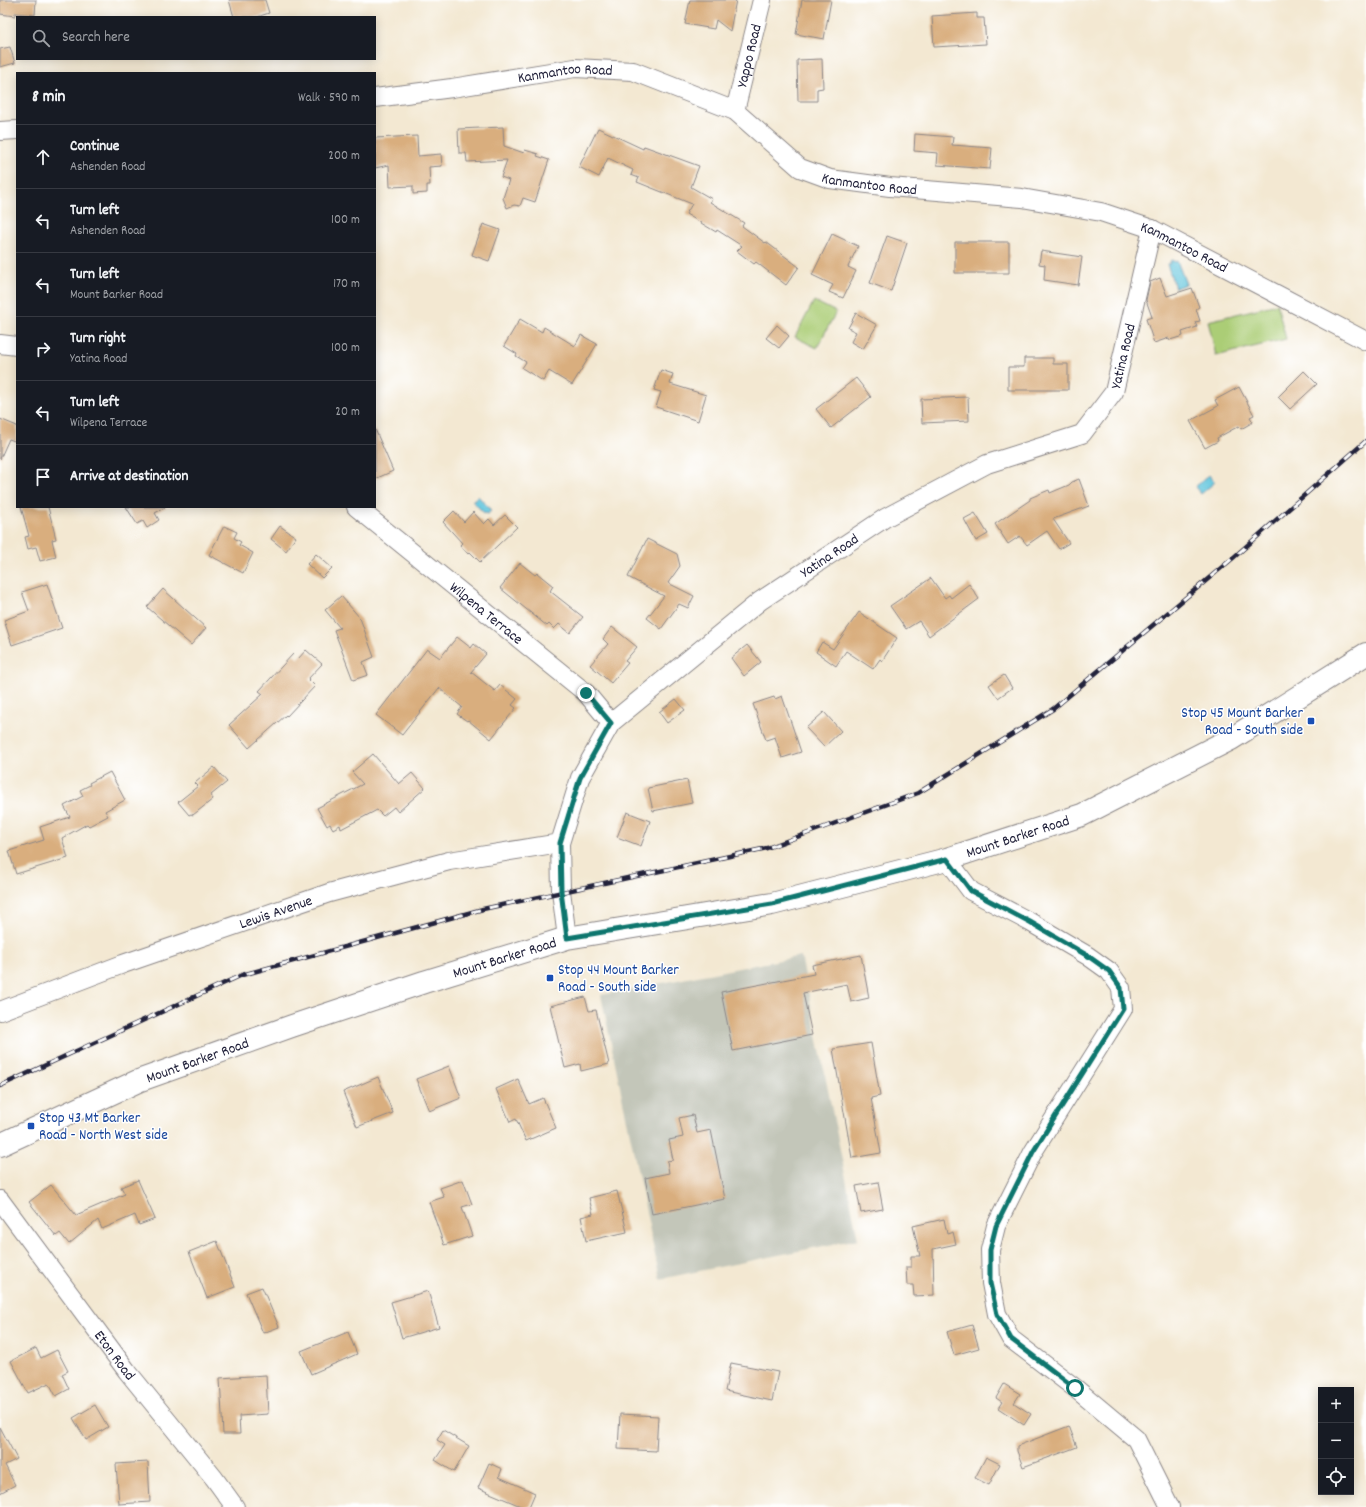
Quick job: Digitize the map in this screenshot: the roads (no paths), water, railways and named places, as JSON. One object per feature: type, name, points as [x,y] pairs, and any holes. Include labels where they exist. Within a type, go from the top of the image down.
[{"type":"main road","name":"Mount Barker Road","points":[[0,1145],[138,1081],[373,999],[567,938],[772,904],[947,859],[1082,815],[1231,739],[1365,656]]},
{"type":"street","name":"Yappo Road","points":[[735,111],[762,0]]},
{"type":"street","name":"Kanmantoo Road","points":[[376,98],[452,88],[575,68],[633,71],[735,111],[800,168],[830,179],[890,187],[1022,198],[1101,212],[1152,229],[1366,341]]},
{"type":"street","points":[[0,131],[16,130]]},
{"type":"street","name":"Yatina Road","points":[[567,938],[561,891],[560,843],[580,778],[611,723],[760,601],[885,518],[987,464],[1082,434],[1114,392],[1152,229]]},
{"type":"street","points":[[0,344],[16,346]]},
{"type":"street","name":"Wilpena Terrace","points":[[357,508],[586,693],[611,723]]},
{"type":"street","name":"Lewis Avenue","points":[[0,1010],[123,964],[329,893],[449,860],[560,843]]},
{"type":"street","points":[[947,859],[971,891],[1030,922],[1088,956],[1109,971],[1121,988],[1123,1009],[1033,1152],[996,1226],[990,1250],[990,1283],[997,1314],[1011,1339],[1075,1388],[1136,1439],[1170,1507]]},
{"type":"street","name":"Eton Road","points":[[0,1200],[128,1371],[214,1478],[235,1507]]},
{"type":"water","points":[[1173,260],[1174,262],[1177,261],[1186,284],[1175,288],[1167,264],[1171,263],[1170,261]]},
{"type":"water","points":[[1209,475],[1215,482],[1201,494],[1195,487]]},
{"type":"water","points":[[478,496],[490,509],[489,510],[491,511],[488,514],[485,514],[472,501]]},
{"type":"railway","points":[[0,1086],[242,975],[483,909],[767,848],[918,793],[1053,709],[1233,558],[1366,441]]},
{"type":"place","name":"Stop 45 Mount Barker Road - South side","points":[[1311,721]]},
{"type":"place","name":"Stop 44 Mount Barker Road - South side","points":[[550,978]]},
{"type":"place","name":"Stop 43 Mt Barker Road - North West side","points":[[31,1126]]}]
